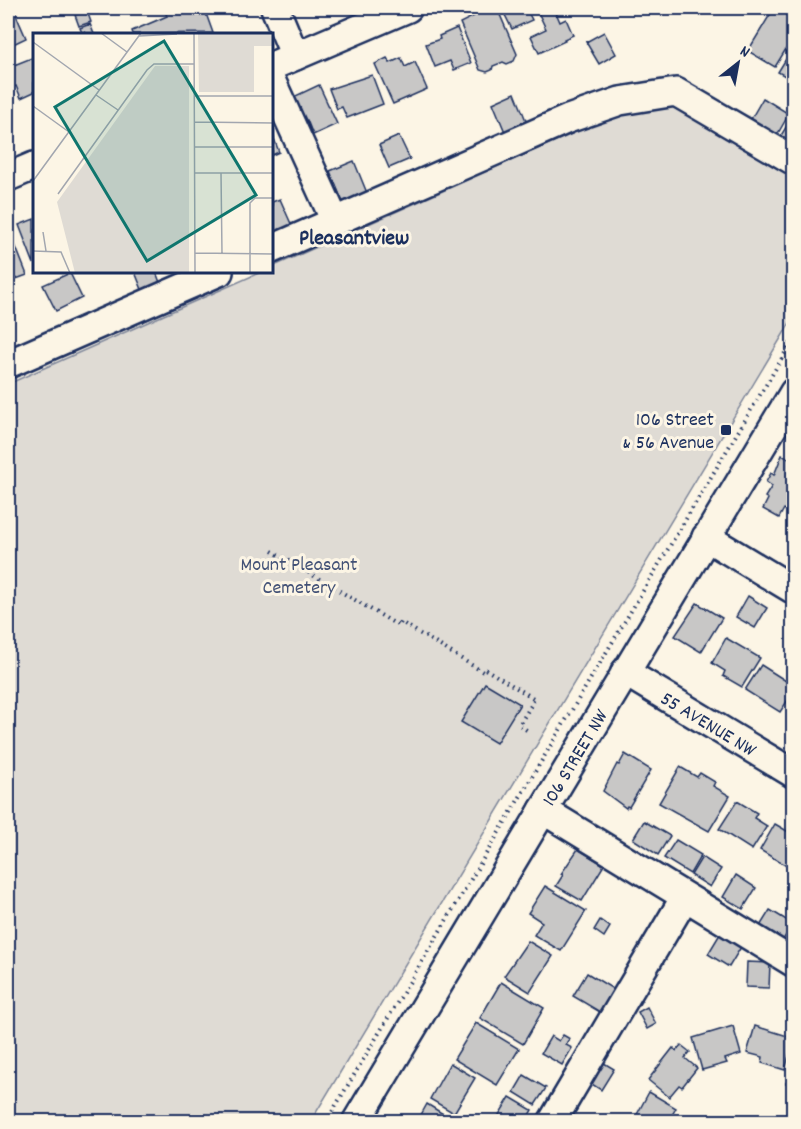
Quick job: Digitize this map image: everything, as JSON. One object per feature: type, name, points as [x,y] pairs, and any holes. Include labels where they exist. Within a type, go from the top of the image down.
[{"type":"street","points":[[275,8],[283,61],[408,8]]},
{"type":"street","points":[[273,84],[335,221]]},
{"type":"street","points":[[273,249],[568,119],[620,101],[676,92],[794,161]]},
{"type":"street","points":[[8,177],[33,165]]},
{"type":"street","points":[[8,364],[217,273]]},
{"type":"street","name":"106 STREET NW","points":[[356,1122],[793,395]]},
{"type":"street","points":[[706,537],[794,590]]},
{"type":"street","name":"55 AVENUE NW","points":[[625,672],[794,774]]},
{"type":"street","points":[[543,810],[794,963]]},
{"type":"street","points":[[552,1122],[685,897]]},
{"type":"path","points":[[326,1122],[794,338]]},
{"type":"path","points":[[272,552],[399,626],[401,622],[483,672],[485,669],[535,699],[519,725],[528,731]]},
{"type":"green space","name":"Mount Pleasant Cemetery","points":[[672,102],[793,175],[793,318],[311,1121],[8,1121],[8,384],[259,273],[273,273],[273,267],[627,109]]},
{"type":"building","points":[[8,8],[13,8],[26,38],[9,46],[11,51],[8,53]]},
{"type":"building","points":[[163,8],[204,8],[213,33],[133,33],[132,31],[167,16]]},
{"type":"building","points":[[497,8],[517,54],[514,61],[493,66],[492,70],[487,72],[480,70],[460,23],[484,11],[485,14]]},
{"type":"building","points":[[526,8],[532,20],[512,29],[502,9]]},
{"type":"building","points":[[536,8],[554,8],[560,22],[566,19],[573,35],[539,53],[531,36],[546,29]]},
{"type":"building","points":[[700,8],[714,8],[710,13]]},
{"type":"building","points":[[774,8],[783,8],[794,14],[792,20],[794,36],[775,67],[748,51]]},
{"type":"building","points":[[87,11],[91,22],[79,26],[75,15]]},
{"type":"building","points":[[90,24],[94,33],[82,33],[80,28]]},
{"type":"building","points":[[457,28],[471,63],[454,70],[450,61],[435,67],[426,44],[440,39],[439,36]]},
{"type":"building","points":[[604,32],[616,54],[599,64],[586,42]]},
{"type":"building","points":[[794,46],[794,81],[778,72]]},
{"type":"building","points":[[33,57],[33,92],[21,98],[16,86],[12,88],[8,78],[12,76],[9,67]]},
{"type":"building","points":[[387,58],[390,63],[401,58],[405,67],[415,62],[427,89],[393,104],[375,64]]},
{"type":"building","points":[[372,75],[383,104],[347,118],[342,107],[337,109],[329,89]]},
{"type":"building","points":[[319,85],[337,124],[313,135],[307,120],[296,125],[285,101]]},
{"type":"building","points":[[515,93],[527,123],[505,132],[493,103]]},
{"type":"building","points":[[763,98],[789,114],[777,135],[751,119]]},
{"type":"building","points":[[794,117],[794,145],[780,137]]},
{"type":"building","points":[[273,136],[279,152],[273,155]]},
{"type":"building","points":[[399,136],[410,159],[389,168],[379,145]]},
{"type":"building","points":[[354,161],[367,193],[343,203],[330,171]]},
{"type":"building","points":[[280,199],[292,226],[273,234],[273,202]]},
{"type":"building","points":[[33,219],[33,261],[19,225]]},
{"type":"building","points":[[8,227],[27,275],[8,282]]},
{"type":"building","points":[[70,273],[82,298],[56,311],[43,285]]},
{"type":"building","points":[[135,273],[156,273],[161,285],[143,292]]},
{"type":"building","points":[[8,326],[14,341],[8,344]]},
{"type":"building","points":[[782,455],[794,462],[794,502],[788,512],[784,509],[779,518],[763,509],[768,499],[765,497],[772,486],[766,482],[771,473],[774,475]]},
{"type":"building","points":[[748,596],[767,608],[755,628],[736,617]]},
{"type":"building","points":[[697,603],[722,618],[701,652],[675,636]]},
{"type":"building","points":[[726,638],[760,658],[742,687],[723,676],[725,671],[712,663]]},
{"type":"building","points":[[761,665],[794,686],[794,691],[780,712],[745,690]]},
{"type":"building","points":[[485,683],[520,704],[496,743],[461,722]]},
{"type":"building","points":[[625,754],[651,770],[629,807],[626,808],[603,791]]},
{"type":"building","points":[[680,767],[697,777],[700,773],[715,782],[713,786],[730,796],[709,831],[659,803]]},
{"type":"building","points":[[737,801],[757,813],[754,818],[767,826],[752,850],[719,829]]},
{"type":"building","points":[[644,821],[670,836],[658,855],[633,839]]},
{"type":"building","points":[[775,824],[794,835],[793,870],[760,850]]},
{"type":"building","points":[[676,840],[701,855],[690,874],[664,858]]},
{"type":"building","points":[[578,849],[604,865],[582,901],[556,886],[563,875],[561,874]]},
{"type":"building","points":[[702,857],[721,869],[710,887],[691,875]]},
{"type":"building","points":[[736,875],[756,888],[743,909],[723,897]]},
{"type":"building","points":[[545,886],[586,911],[561,951],[534,935],[542,922],[528,913]]},
{"type":"building","points":[[770,910],[793,924],[780,945],[757,931]]},
{"type":"building","points":[[600,920],[610,927],[604,937],[594,930]]},
{"type":"building","points":[[720,934],[741,947],[729,967],[708,954]]},
{"type":"building","points":[[528,941],[553,956],[530,992],[504,976]]},
{"type":"building","points":[[747,962],[770,963],[769,988],[746,987]]},
{"type":"building","points":[[587,973],[618,992],[605,1015],[573,996]]},
{"type":"building","points":[[501,982],[544,1008],[523,1044],[480,1018]]},
{"type":"building","points":[[647,1007],[656,1024],[647,1029],[638,1012]]},
{"type":"building","points":[[476,1023],[519,1049],[497,1085],[454,1059]]},
{"type":"building","points":[[733,1026],[741,1054],[725,1059],[727,1063],[702,1070],[693,1038]]},
{"type":"building","points":[[755,1026],[794,1038],[785,1070],[762,1063],[763,1057],[747,1053]]},
{"type":"building","points":[[563,1035],[570,1039],[566,1045],[572,1048],[562,1065],[541,1053],[551,1036],[559,1041]]},
{"type":"building","points":[[681,1045],[690,1052],[685,1058],[697,1068],[682,1087],[679,1085],[669,1097],[648,1080],[673,1048],[676,1051]]},
{"type":"building","points":[[594,1057],[614,1069],[601,1090],[581,1077]]},
{"type":"building","points":[[450,1063],[475,1078],[454,1113],[430,1099]]},
{"type":"building","points":[[794,1070],[794,1087],[786,1083]]},
{"type":"building","points":[[524,1075],[546,1088],[535,1105],[514,1092]]},
{"type":"building","points":[[649,1092],[676,1108],[668,1122],[633,1122]]},
{"type":"building","points":[[510,1097],[532,1110],[525,1122],[502,1122],[497,1118]]},
{"type":"building","points":[[427,1104],[456,1122],[417,1122]]},
{"type":"place","name":"106 Street & 56 Avenue","points":[[726,430]]},
{"type":"district","name":"Pleasantview","points":[[354,236]]}]
